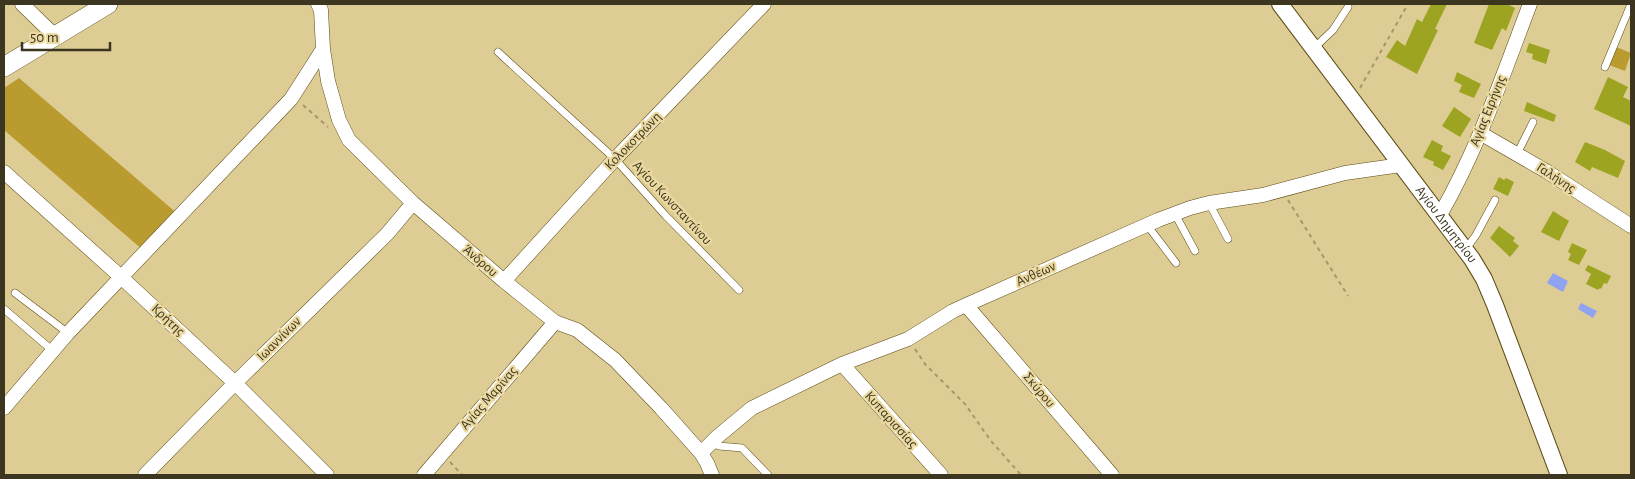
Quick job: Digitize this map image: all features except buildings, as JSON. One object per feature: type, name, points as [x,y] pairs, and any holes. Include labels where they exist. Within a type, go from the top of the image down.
[{"type":"main road","points":[[4,67],[108,4]]},
{"type":"street","points":[[22,4],[55,36]]},
{"type":"street","name":"Άνδρου","points":[[318,4],[321,10],[323,49],[331,94],[339,120],[349,140],[413,203],[504,281],[555,322],[577,330],[615,360],[701,453],[708,463],[712,475]]},
{"type":"street","name":"Κολοκοτρώνη","points":[[504,281],[615,159],[764,4]]},
{"type":"street","name":"Αγίου Δημητρίου","points":[[1280,4],[1466,250],[1484,279],[1559,475]]},
{"type":"street","name":"Αγίας Ειρήνης","points":[[1440,215],[1458,184],[1480,133],[1530,4]]},
{"type":"street","points":[[4,408],[121,276],[292,99],[323,49]]},
{"type":"street","name":"Γαλήνης","points":[[1480,133],[1517,154],[1631,226]]},
{"type":"street","name":"Ανθέων","points":[[701,453],[717,436],[752,408],[842,364],[908,339],[966,304],[1147,225],[1209,203],[1263,195],[1345,173],[1400,165]]},
{"type":"street","name":"Κρήτης","points":[[4,172],[121,276],[235,383],[327,475]]},
{"type":"street","name":"Ιωαννίνων","points":[[145,475],[386,234],[413,203]]},
{"type":"street","name":"Σκύρου","points":[[966,304],[1112,475]]},
{"type":"street","name":"Αγίας Μαρίνας","points":[[424,475],[555,322]]},
{"type":"street","name":"Κυπαρισσίας","points":[[842,364],[941,475]]},
{"type":"lane","points":[[1605,67],[1630,4]]},
{"type":"lane","points":[[1314,48],[1333,30],[1348,7]]},
{"type":"lane","name":"Αγίου Κωνσταντίνου","points":[[498,52],[615,159],[665,215],[739,290]]},
{"type":"lane","points":[[1517,154],[1533,122]]},
{"type":"lane","points":[[1466,250],[1476,236],[1495,200]]},
{"type":"lane","points":[[1209,203],[1228,239]]},
{"type":"lane","points":[[1175,214],[1195,251]]},
{"type":"lane","points":[[1147,225],[1176,263]]},
{"type":"lane","points":[[15,293],[68,334]]},
{"type":"lane","points":[[4,309],[53,351]]},
{"type":"lane","points":[[712,443],[719,446],[742,448],[768,475]]},
{"type":"path","points":[[1353,100],[1408,4]]},
{"type":"path","points":[[292,99],[302,104],[322,123],[349,140]]},
{"type":"path","points":[[1282,190],[1348,296]]},
{"type":"path","points":[[908,339],[925,364],[965,404],[991,441],[1021,474]]},
{"type":"path","points":[[442,454],[462,475]]},
{"type":"shaded area","points":[[1616,47],[1631,53],[1625,71],[1609,65]]},
{"type":"shaded area","points":[[19,78],[179,215],[144,251],[4,130],[4,88]]},
{"type":"water","points":[[1553,273],[1568,281],[1563,292],[1547,283]]},
{"type":"water","points":[[1581,303],[1597,311],[1593,318],[1578,309]]}]
